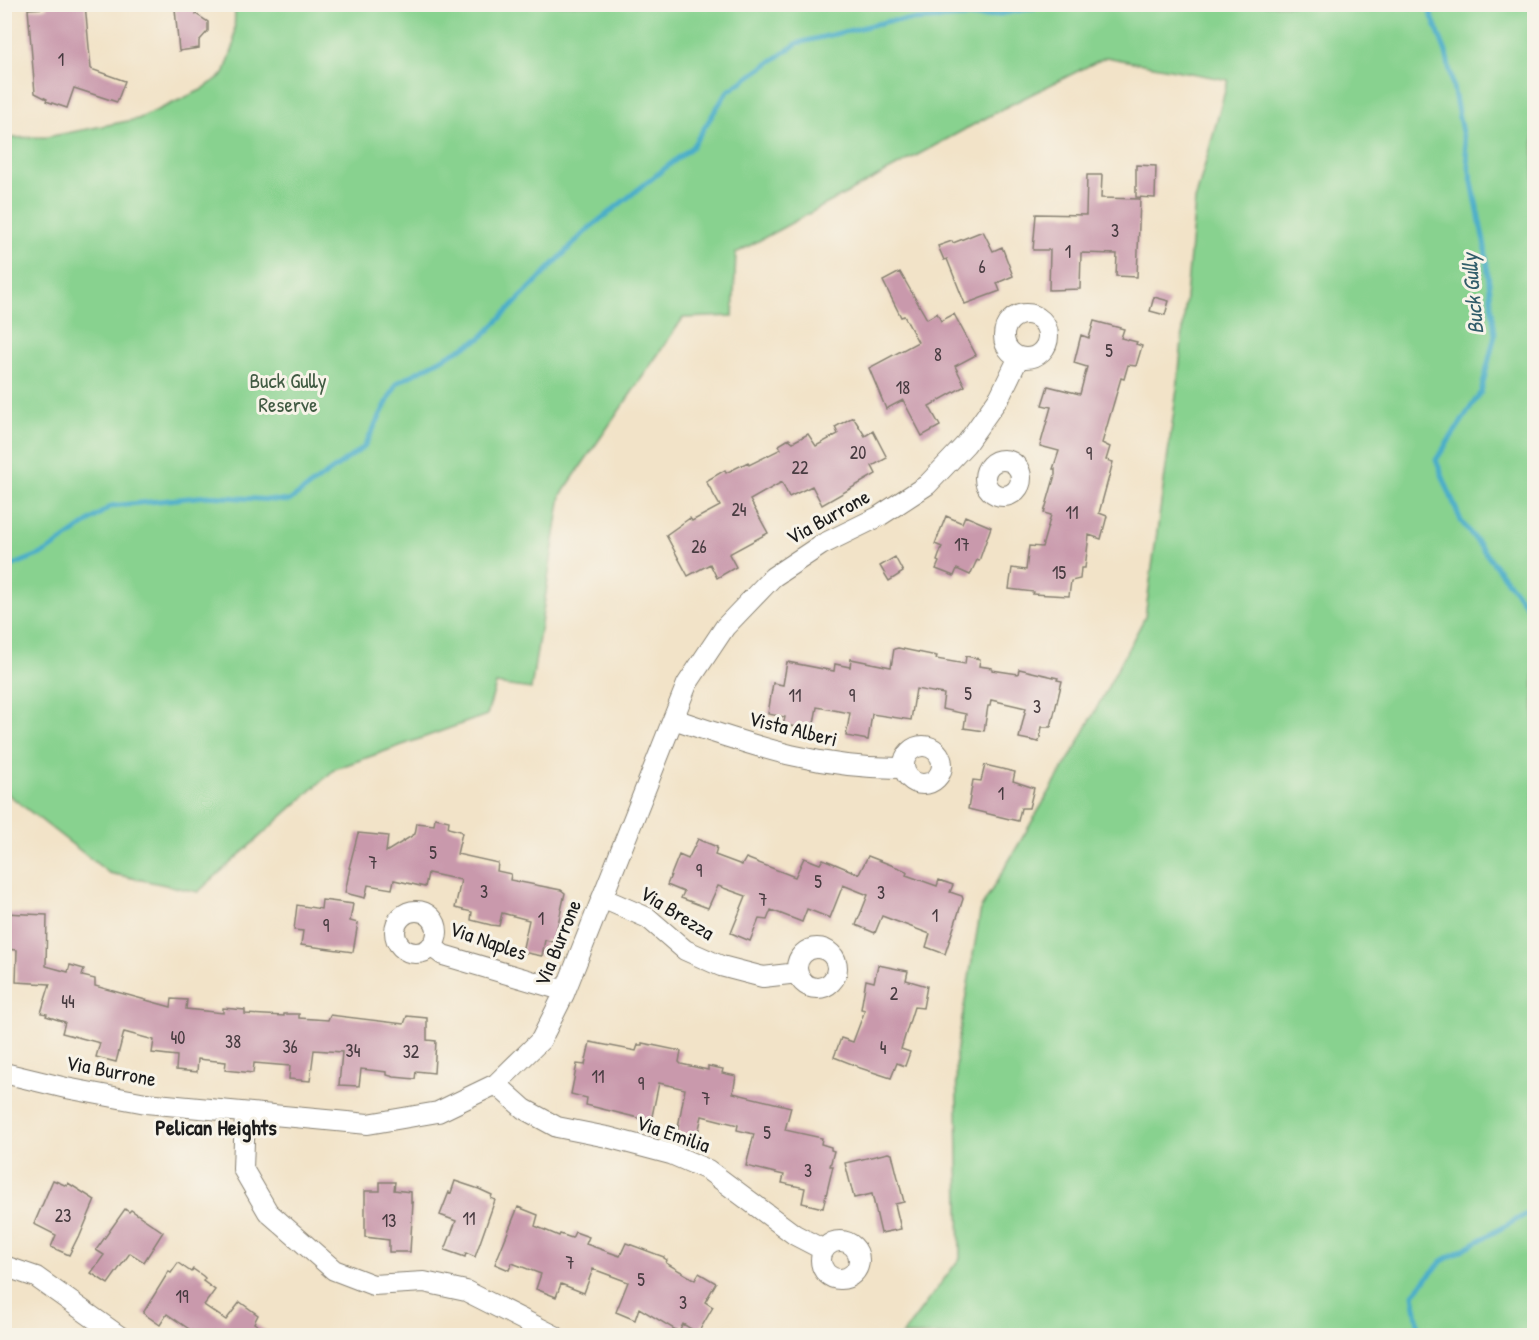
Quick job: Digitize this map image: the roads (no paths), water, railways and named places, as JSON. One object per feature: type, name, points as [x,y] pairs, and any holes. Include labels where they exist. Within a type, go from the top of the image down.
[{"type":"street","name":"Via Burrone","points":[[4,1073],[66,1088],[146,1103],[368,1125],[438,1112],[496,1084],[541,1040],[565,991],[687,684],[725,627],[773,577],[821,545],[878,517],[927,486],[966,444],[1000,396],[1019,357]]},
{"type":"street","points":[[966,444],[989,466]]},
{"type":"street","name":"Vista Alberi","points":[[674,719],[741,742],[811,761],[855,767],[904,768]]},
{"type":"street","name":"Via Brezza","points":[[602,898],[648,918],[685,950],[721,966],[763,977],[798,973]]},
{"type":"street","name":"Via Naples","points":[[431,946],[443,955],[565,991]]},
{"type":"street","name":"Via Emilia","points":[[496,1084],[524,1109],[557,1127],[671,1154],[708,1170],[795,1235],[824,1250]]},
{"type":"street","points":[[245,1113],[243,1169],[268,1212],[334,1270],[373,1285],[424,1282],[466,1291],[555,1335]]},
{"type":"street","points":[[4,1266],[36,1277],[119,1335]]},
{"type":"waterway","points":[[4,569],[46,552],[111,506],[207,496],[289,501],[364,447],[397,383],[481,338],[588,229],[692,147],[727,92],[798,43],[889,21],[988,16],[1034,8],[1036,4]]},
{"type":"waterway","name":"Buck Gully","points":[[1427,4],[1446,52],[1485,247],[1495,335],[1481,392],[1436,460],[1461,521],[1534,616]]},
{"type":"waterway","name":"Buck Gully","points":[[1420,1336],[1413,1294],[1442,1261],[1534,1210]]},
{"type":"district","name":"Pelican Heights","points":[[216,1127]]},
{"type":"park label","name":"Buck Gully Reserve","points":[[288,393]]}]
